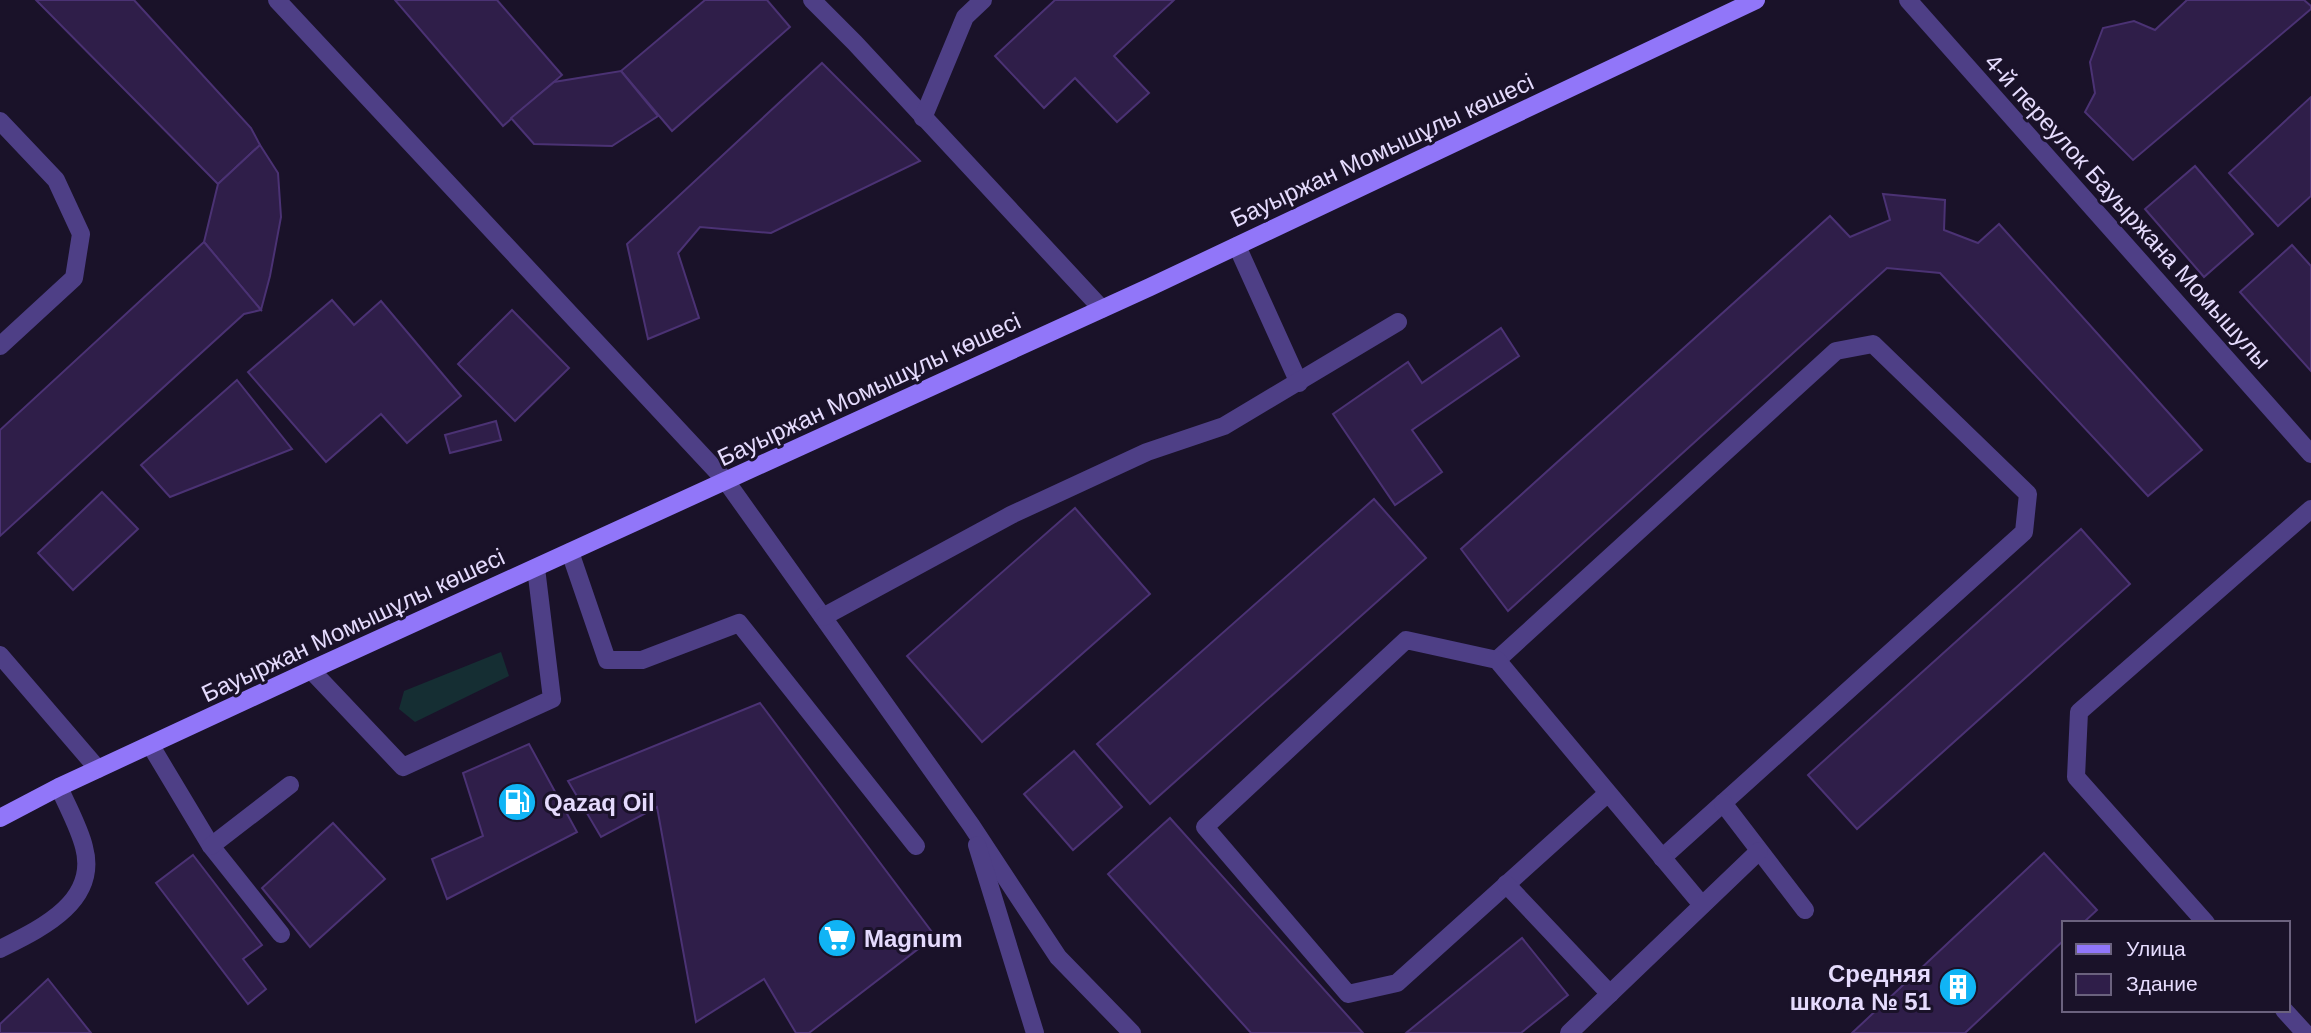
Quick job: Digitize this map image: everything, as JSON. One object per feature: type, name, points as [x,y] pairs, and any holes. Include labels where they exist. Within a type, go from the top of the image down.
[{"type":"street","name":"Бауыржан Момышұлы көшесі","points":[[0,818],[59,787],[311,670],[1102,309],[1756,0]]},
{"type":"lane","points":[[277,0],[726,481],[971,825],[1058,957],[1132,1033]]},
{"type":"lane","points":[[812,0],[1102,309]]},
{"type":"lane","points":[[923,118],[965,17],[984,0]]},
{"type":"lane","name":"4-й переулок Бауыржана Момышулы","points":[[1908,0],[2311,454]]},
{"type":"lane","points":[[0,121],[56,180],[80,234],[74,278],[0,346]]},
{"type":"lane","points":[[1237,246],[1299,383]]},
{"type":"lane","points":[[823,617],[1011,515],[1147,452],[1224,426],[1398,322]]},
{"type":"lane","points":[[1497,660],[1836,351],[1873,344],[2028,494],[2024,532],[1662,858]]},
{"type":"lane","points":[[2204,921],[2076,777],[2079,712],[2311,509]]},
{"type":"lane","points":[[570,552],[607,660],[642,660],[739,623],[916,846]]},
{"type":"lane","points":[[311,670],[403,767],[552,699],[536,568]]},
{"type":"lane","points":[[1608,793],[1397,983],[1348,993],[1205,827],[1406,640],[1497,660],[1702,905]]},
{"type":"lane","points":[[0,655],[98,769]]},
{"type":"lane","points":[[151,746],[211,846],[281,934]]},
{"type":"lane","points":[[211,846],[290,785]]},
{"type":"lane","points":[[0,949],[45,927],[76,898],[87,870],[84,846],[59,787]]},
{"type":"lane","points":[[1723,803],[1805,910]]},
{"type":"lane","points":[[971,825],[1035,1033]]},
{"type":"lane","points":[[1569,1033],[1759,851]]},
{"type":"lane","points":[[1507,884],[1610,994]]},
{"type":"lane","points":[[2286,1012],[2305,1033]]},
{"type":"green space","points":[[501,652],[509,676],[415,722],[399,709],[404,691]]},
{"type":"building","points":[[36,0],[134,0],[251,128],[260,145],[218,184]]},
{"type":"building","points":[[395,0],[497,0],[562,75],[503,126]]},
{"type":"building","points":[[705,0],[767,0],[790,27],[672,131],[621,71]]},
{"type":"building","points":[[1055,0],[1174,0],[1114,56],[1149,93],[1117,122],[1075,78],[1044,108],[995,56]]},
{"type":"building","points":[[2187,0],[2304,0],[2311,9],[2133,160],[2085,112],[2095,93],[2090,62],[2103,28],[2134,21],[2155,30]]},
{"type":"building","points":[[822,63],[920,161],[771,233],[700,227],[678,253],[699,318],[648,339],[627,244]]},
{"type":"building","points":[[621,71],[658,116],[612,146],[534,144],[511,118],[554,82]]},
{"type":"building","points":[[2311,97],[2311,196],[2278,226],[2229,173]]},
{"type":"building","points":[[260,145],[278,173],[281,217],[261,310],[204,242],[218,184]]},
{"type":"building","points":[[2195,166],[2253,234],[2204,277],[2145,209]]},
{"type":"building","points":[[1883,194],[1945,200],[1944,230],[1978,243],[1999,224],[2202,450],[2148,496],[1940,273],[1887,268],[1508,611],[1461,549],[1830,216],[1850,237],[1890,220]]},
{"type":"building","points":[[204,242],[261,310],[244,314],[0,536],[0,430]]},
{"type":"building","points":[[2292,245],[2311,266],[2311,371],[2240,292]]},
{"type":"building","points":[[332,300],[354,325],[381,301],[461,396],[407,443],[381,414],[326,462],[248,372]]},
{"type":"building","points":[[512,310],[569,368],[515,421],[458,364]]},
{"type":"building","points":[[1501,328],[1519,356],[1412,430],[1442,472],[1395,505],[1333,414],[1408,362],[1422,383]]},
{"type":"building","points":[[237,380],[292,449],[170,497],[141,465]]},
{"type":"building","points":[[496,421],[501,440],[450,453],[445,435]]},
{"type":"building","points":[[102,492],[138,529],[73,590],[38,553]]},
{"type":"building","points":[[1374,499],[1426,558],[1150,804],[1097,744]]},
{"type":"building","points":[[1075,508],[1150,594],[982,742],[907,656]]},
{"type":"building","points":[[2081,529],[2130,584],[1857,829],[1808,775]]},
{"type":"building","points":[[760,703],[935,936],[809,1033],[796,1033],[764,979],[696,1022],[657,807],[601,837],[568,781]]},
{"type":"building","name":"Qazaq Oil","points":[[529,744],[577,832],[447,899],[432,859],[483,836],[463,773]]},
{"type":"building","points":[[1074,751],[1122,807],[1073,850],[1024,794]]},
{"type":"building","points":[[1170,818],[1363,1033],[1251,1033],[1108,874]]},
{"type":"building","points":[[333,823],[385,879],[310,947],[262,888]]},
{"type":"building","name":"Средняя школа № 51","points":[[2044,853],[2097,910],[2085,921],[2062,921],[2062,942],[1965,1033],[1852,1033]]},
{"type":"building","points":[[193,855],[262,945],[243,959],[266,989],[248,1004],[156,883]]},
{"type":"building","points":[[1522,938],[1568,995],[1521,1033],[1406,1033]]},
{"type":"building","points":[[48,979],[91,1033],[0,1033],[0,1024]]},
{"type":"place","name":"Qazaq Oil","points":[[517,802]]},
{"type":"place","name":"Magnum","points":[[837,938]]},
{"type":"place","name":"Средняя школа № 51","points":[[1958,987]]}]
